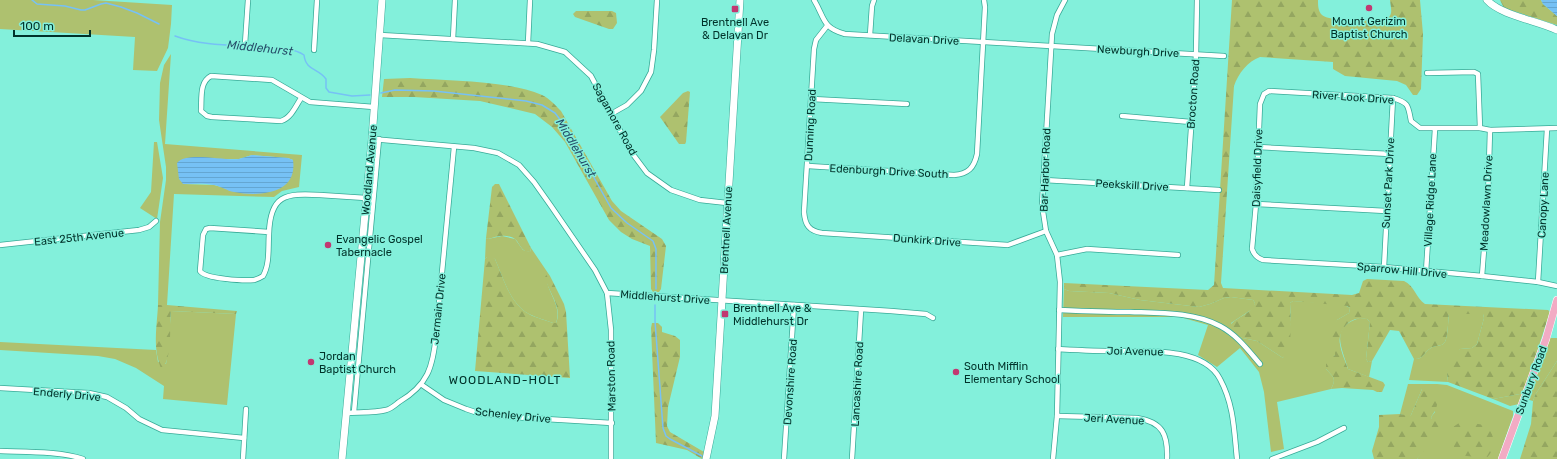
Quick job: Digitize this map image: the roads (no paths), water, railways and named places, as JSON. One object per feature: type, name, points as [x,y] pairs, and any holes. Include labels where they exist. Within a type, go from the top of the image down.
[{"type":"main road","name":"Sunbury Road","points":[[1502,459],[1546,339],[1557,300]]},
{"type":"street","points":[[245,44],[248,0]]},
{"type":"street","points":[[314,50],[317,0]]},
{"type":"street","name":"Woodland Avenue","points":[[342,459],[366,198],[376,139],[374,107],[382,0]]},
{"type":"street","points":[[453,39],[456,0]]},
{"type":"street","points":[[528,43],[530,0]]},
{"type":"street","points":[[611,114],[627,105],[641,91],[652,72],[656,0]]},
{"type":"street","name":"Brentnell Avenue","points":[[706,459],[715,416],[740,0]]},
{"type":"street","points":[[814,0],[827,26]]},
{"type":"street","points":[[870,35],[872,6],[874,0]]},
{"type":"street","points":[[983,42],[984,0]]},
{"type":"street","name":"Bar Harbor Road","points":[[1052,459],[1057,416],[1060,282],[1057,255],[1046,231],[1042,205],[1051,46],[1054,24],[1060,6],[1065,0]]},
{"type":"street","name":"Brocton Road","points":[[1187,188],[1196,55],[1198,0]]},
{"type":"street","points":[[1487,0],[1490,4],[1514,16],[1539,22],[1557,30]]},
{"type":"street","name":"Delavan Drive","points":[[827,26],[845,34],[1051,46]]},
{"type":"street","name":"Dunning Road","points":[[808,227],[804,212],[814,49],[816,40],[827,26]]},
{"type":"street","name":"Sagamore Road","points":[[380,35],[528,43],[566,52],[591,76],[632,153],[648,173],[671,190],[700,200],[727,203]]},
{"type":"street","name":"Edenburgh Drive South","points":[[808,166],[954,174],[962,174],[970,171],[975,163],[977,154],[983,42]]},
{"type":"street","name":"Newburgh Drive","points":[[1051,46],[1224,56]]},
{"type":"street","points":[[1428,72],[1474,72],[1478,74],[1480,128]]},
{"type":"street","points":[[302,98],[288,117],[281,121],[212,117],[204,114],[202,111],[203,84],[206,79],[211,76],[272,80],[302,98],[315,103],[374,107]]},
{"type":"street","name":"River Look Drive","points":[[1269,91],[1393,98],[1405,102],[1408,106],[1411,121],[1420,128],[1434,129]]},
{"type":"street","name":"Daisyfield Drive","points":[[1252,249],[1256,204],[1260,104],[1264,94],[1269,91]]},
{"type":"street","name":"Sunset Park Drive","points":[[1384,268],[1393,98]]},
{"type":"street","points":[[812,99],[907,104]]},
{"type":"street","points":[[1122,116],[1191,122]]},
{"type":"street","points":[[1434,129],[1480,128],[1490,130],[1557,128]]},
{"type":"street","name":"Village Ridge Lane","points":[[1426,272],[1434,129]]},
{"type":"street","name":"Canopy Lane","points":[[1538,282],[1547,129]]},
{"type":"street","name":"Meadowlawn Drive","points":[[1482,276],[1488,198],[1490,130]]},
{"type":"street","points":[[354,412],[376,139]]},
{"type":"street","name":"Middlehurst Drive","points":[[376,139],[474,148],[498,153],[519,165],[547,200],[595,270],[607,293],[915,313],[926,314],[932,318]]},
{"type":"street","name":"Jermain Drive","points":[[346,413],[386,410],[409,397],[422,385],[429,372],[434,355],[454,147]]},
{"type":"street","points":[[1258,147],[1390,154]]},
{"type":"street","name":"Peekskill Drive","points":[[1044,180],[1220,190]]},
{"type":"street","points":[[269,232],[210,228],[204,231],[200,268],[203,274],[248,280],[263,276],[267,264],[272,212],[277,203],[286,197],[298,194],[366,198]]},
{"type":"street","points":[[1256,204],[1386,211]]},
{"type":"street","name":"East 25th Avenue","points":[[0,245],[139,230],[149,227],[156,221]]},
{"type":"street","name":"Dunkirk Drive","points":[[808,227],[814,232],[822,233],[1008,245],[1046,231]]},
{"type":"street","points":[[1057,255],[1087,249],[1178,255]]},
{"type":"street","name":"Sparrow Hill Drive","points":[[1252,249],[1258,258],[1263,260],[1482,276],[1538,282],[1557,286]]},
{"type":"street","name":"Marston Road","points":[[607,293],[611,330],[611,459]]},
{"type":"street","name":"Devonshire Road","points":[[784,459],[794,305]]},
{"type":"street","name":"Lancashire Road","points":[[852,459],[861,310]]},
{"type":"street","points":[[1059,310],[1188,315],[1219,325],[1230,332],[1244,345],[1260,364]]},
{"type":"street","name":"Joi Avenue","points":[[1058,349],[1168,352],[1200,360],[1209,366],[1220,378],[1233,411],[1237,459]]},
{"type":"street","name":"Schenley Drive","points":[[422,385],[444,400],[478,413],[512,417],[612,423]]},
{"type":"street","name":"Enderly Drive","points":[[0,388],[89,394],[107,397],[126,408],[139,420],[162,430],[244,438]]},
{"type":"street","points":[[243,459],[246,410]]},
{"type":"street","name":"Jeri Avenue","points":[[1057,416],[1137,418],[1149,420],[1159,426],[1165,436],[1167,459]]},
{"type":"street","points":[[1272,459],[1317,442],[1344,428]]},
{"type":"street","points":[[0,451],[53,454],[83,459]]},
{"type":"water","points":[[1541,0],[1557,0],[1557,16],[1543,4]]},
{"type":"water","points":[[252,155],[288,158],[293,160],[293,171],[290,180],[275,191],[255,194],[231,191],[210,184],[183,184],[179,179],[177,163],[182,159],[206,157],[239,159]]},
{"type":"waterway","name":"Middlehurst","points":[[32,0],[37,4],[65,6],[81,10],[106,3],[137,13],[159,24]]},
{"type":"waterway","name":"Middlehurst","points":[[175,36],[196,42],[289,49],[299,52],[304,55],[305,60],[310,67],[323,75],[326,79],[326,88],[329,92],[352,96],[370,95]]},
{"type":"waterway","name":"Middlehurst","points":[[381,93],[395,90],[434,91],[526,101],[542,105],[555,113],[565,126],[611,208],[627,223],[653,241],[656,249],[656,289]]},
{"type":"waterway","name":"Middlehurst","points":[[655,305],[663,428],[666,436],[670,439],[702,456]]},
{"type":"place","name":"Mount Gerizim Baptist Church","points":[[1369,8]]},
{"type":"place","name":"Brentnell Ave & Delavan Dr","points":[[735,9]]},
{"type":"place","name":"Evangelic Gospel Tabernacle","points":[[328,245]]},
{"type":"place","name":"Brentnell Ave & Middlehurst Dr","points":[[725,314]]},
{"type":"place","name":"Jordan Baptist Church","points":[[311,362]]},
{"type":"place","name":"South Mifflin Elementary School","points":[[956,372]]},
{"type":"district","name":"WOODLAND-HOLT","points":[[505,380]]}]
